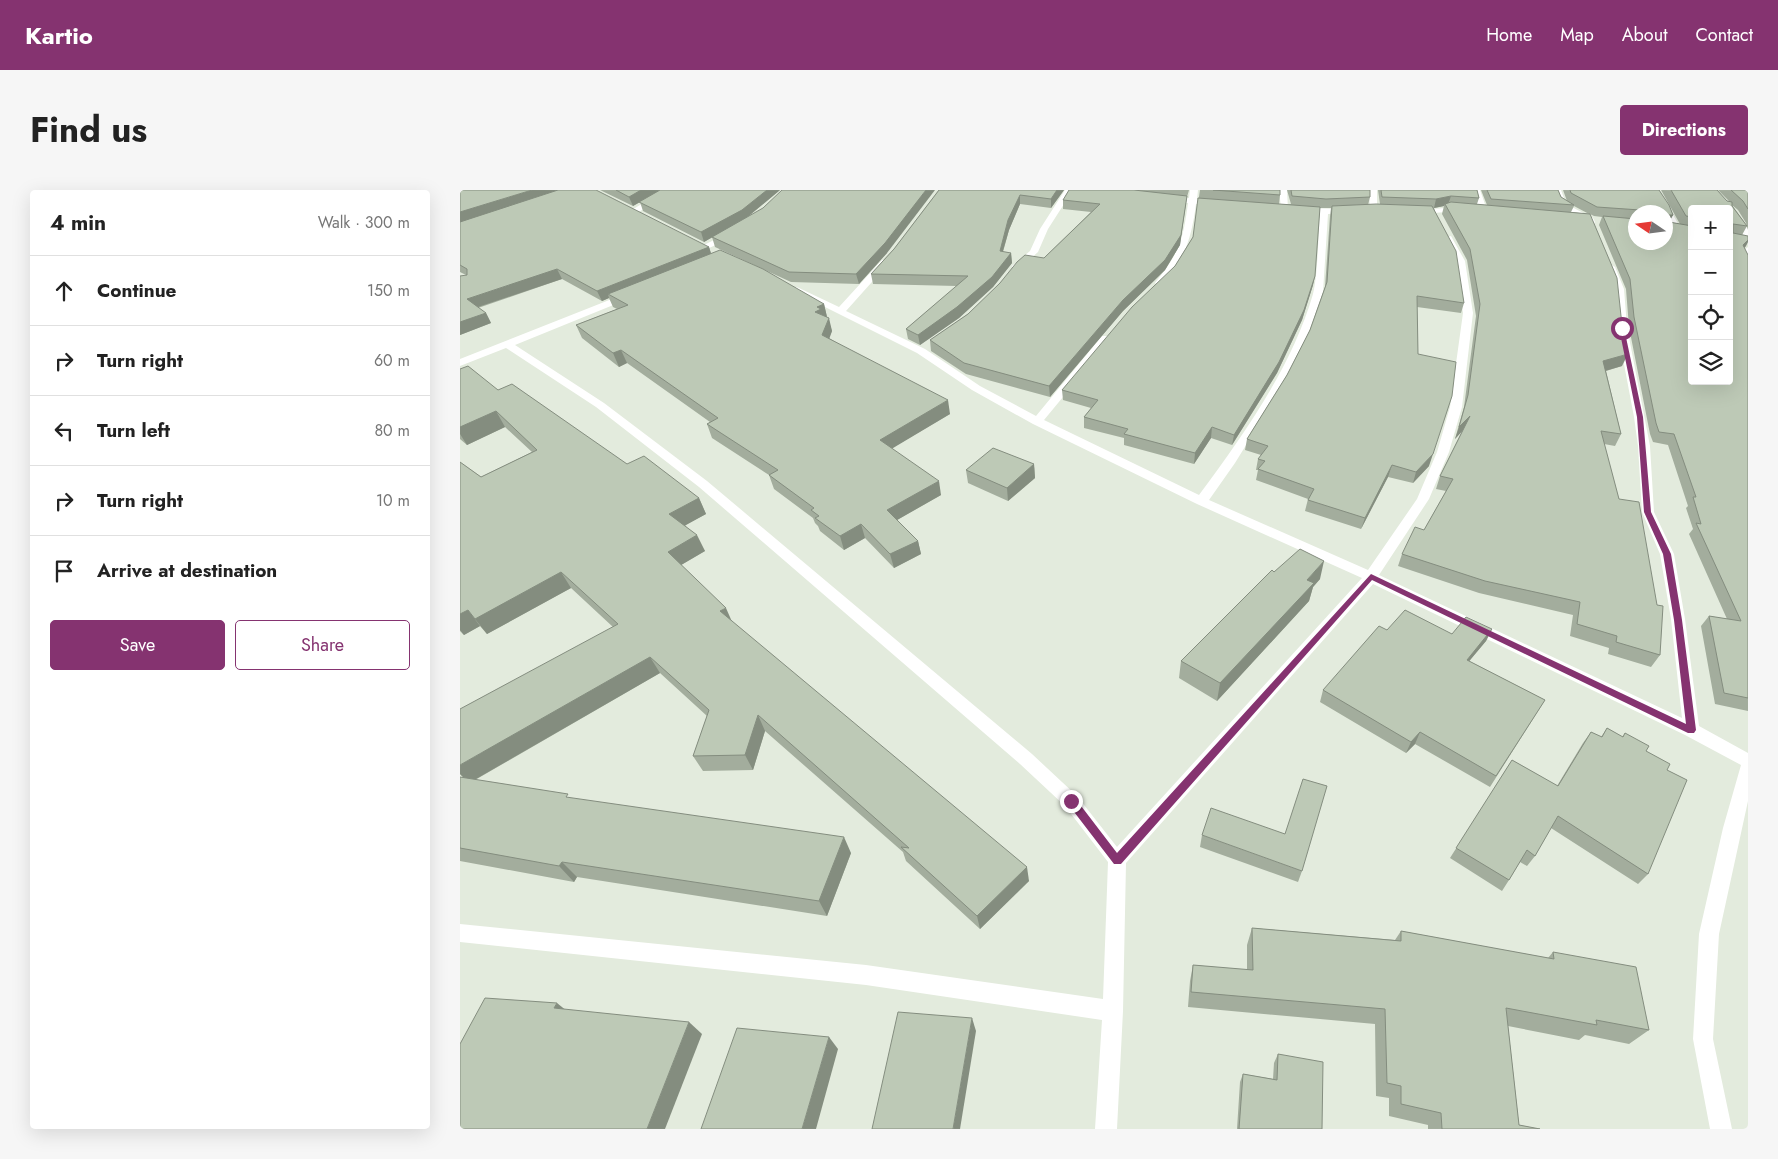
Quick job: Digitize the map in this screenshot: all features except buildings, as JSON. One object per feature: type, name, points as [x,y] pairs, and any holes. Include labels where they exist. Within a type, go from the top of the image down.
[{"type":"street","points":[[651,220],[629,209],[671,190]]},
{"type":"street","points":[[1009,275],[1034,252],[1044,229],[1070,190]]},
{"type":"street","points":[[1149,294],[1170,273],[1186,246],[1194,190]]},
{"type":"street","points":[[1283,190],[1281,208],[1324,212],[1386,211]]},
{"type":"street","points":[[1366,210],[1374,190]]},
{"type":"street","points":[[1438,220],[1448,209],[1487,211],[1476,190]]},
{"type":"street","points":[[1557,190],[1562,205],[1595,220]]},
{"type":"street","points":[[1655,190],[1665,205]]},
{"type":"street","points":[[1157,198],[1227,205]]},
{"type":"street","points":[[1722,200],[1726,205]]},
{"type":"street","points":[[1117,860],[1371,577],[1424,499],[1444,452],[1456,407],[1468,313],[1460,261],[1438,220],[1405,211]]},
{"type":"street","points":[[1201,501],[1229,463],[1278,385],[1302,340],[1318,292],[1324,212]]},
{"type":"street","points":[[1733,214],[1748,235]]},
{"type":"street","points":[[1673,217],[1681,229],[1673,228]]},
{"type":"street","points":[[1570,218],[1595,220]]},
{"type":"street","points":[[1595,220],[1597,236]]},
{"type":"street","points":[[717,253],[700,244],[739,231]]},
{"type":"street","points":[[1748,250],[1744,254],[1748,263]]},
{"type":"street","points":[[841,311],[891,256]]},
{"type":"street","points":[[1606,258],[1619,289],[1622,328],[1644,446],[1648,512],[1667,554],[1682,647],[1691,730]]},
{"type":"street","points":[[787,286],[924,349],[976,388],[1037,422],[1201,501],[1371,577],[1691,730],[1748,761]]},
{"type":"street","points":[[460,363],[643,290]]},
{"type":"street","points":[[1037,422],[1115,328]]},
{"type":"street","points":[[508,344],[600,405],[703,484],[1032,765],[1071,801],[1117,860],[1113,1011],[1106,1129]]},
{"type":"street","points":[[1721,1129],[1703,1039],[1710,934],[1732,828],[1748,769]]},
{"type":"street","points":[[460,933],[866,976],[1113,1011]]},
{"type":"route","points":[[1071,801],[1117,860],[1371,577],[1691,730],[1678,620],[1667,554],[1648,512],[1644,446],[1640,417],[1622,328]]}]
